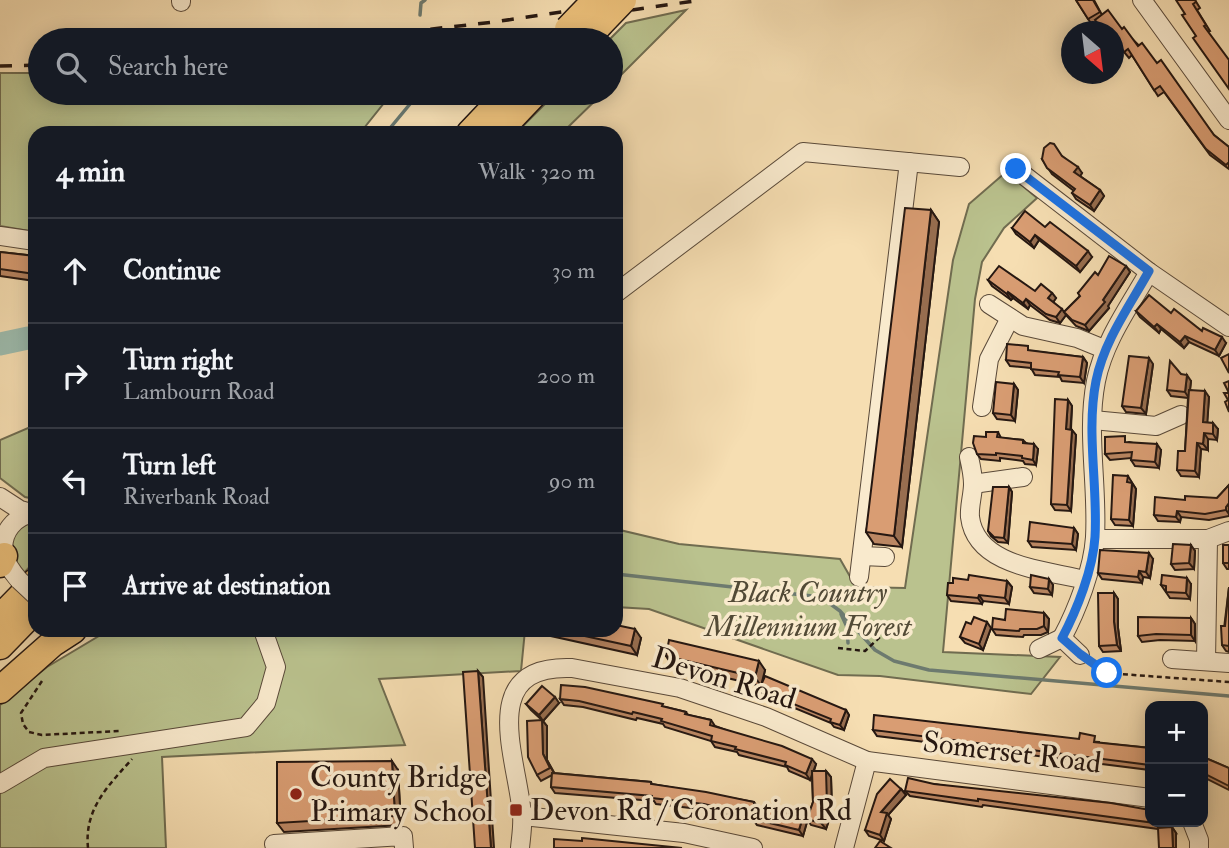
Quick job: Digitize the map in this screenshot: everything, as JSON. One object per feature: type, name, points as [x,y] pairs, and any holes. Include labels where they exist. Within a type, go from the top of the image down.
[{"type":"highway","points":[[581,27],[623,0]]},
{"type":"highway","points":[[477,126],[497,105]]},
{"type":"highway","points":[[503,126],[523,105]]},
{"type":"highway","points":[[0,618],[10,561]]},
{"type":"highway","points":[[0,646],[28,617]]},
{"type":"highway","points":[[0,690],[63,637]]},
{"type":"street","points":[[1142,0],[1229,120]]},
{"type":"street","points":[[623,288],[803,152],[960,167]]},
{"type":"street","points":[[859,577],[909,162]]},
{"type":"street","points":[[1016,169],[1149,271],[1229,327]]},
{"type":"street","points":[[0,236],[28,240]]},
{"type":"street","points":[[1039,649],[1062,638],[1073,618],[1085,580],[1095,539],[1093,420],[1096,384],[1104,348],[1149,271]]},
{"type":"street","points":[[989,304],[1031,329],[1077,338],[1104,348]]},
{"type":"street","points":[[982,407],[986,371],[993,348],[1010,318]]},
{"type":"street","points":[[1093,420],[1156,426],[1181,415]]},
{"type":"street","points":[[970,457],[973,484],[970,516],[978,540],[991,553],[1008,561],[1085,580]]},
{"type":"street","points":[[973,484],[1023,477]]},
{"type":"street","points":[[0,497],[20,510],[28,512]]},
{"type":"street","points":[[28,515],[18,518],[7,531],[10,561],[28,585]]},
{"type":"street","points":[[1095,539],[1208,539],[1229,531]]},
{"type":"street","points":[[1206,661],[1208,539]]},
{"type":"street","points":[[862,556],[885,557]]},
{"type":"street","points":[[0,784],[44,758],[246,727],[266,703],[276,667],[265,637]]},
{"type":"street","points":[[1062,638],[1080,654]]},
{"type":"street","points":[[1172,659],[1229,663]]},
{"type":"street","name":"Devon Road","points":[[520,848],[523,817],[507,715],[520,685],[530,677],[556,667],[680,688],[766,716],[867,761]]},
{"type":"street","points":[[844,848],[867,761]]},
{"type":"street","name":"Somerset Road","points":[[867,761],[1145,797]]},
{"type":"street","points":[[523,817],[684,833],[753,848]]},
{"type":"street","points":[[1194,827],[1199,848]]},
{"type":"street","points":[[274,844],[403,836],[404,848]]},
{"type":"path","points":[[838,648],[865,651],[880,637]]},
{"type":"path","points":[[1080,654],[1107,673],[1229,682]]},
{"type":"path","points":[[46,675],[21,713],[23,724],[29,732],[42,735],[118,730],[133,744],[134,758],[96,801],[91,815],[88,848]]},
{"type":"green space","points":[[686,10],[623,73],[621,28],[626,23]]},
{"type":"green space","points":[[0,73],[28,73],[28,105],[382,105],[366,126],[28,126],[28,231],[0,226]]},
{"type":"green space","points":[[544,105],[591,105],[569,126],[523,126]]},
{"type":"green space","name":"Black Country Millennium Forest","points":[[1006,172],[1037,198],[1004,228],[982,262],[975,299],[943,652],[1060,657],[1031,694],[880,676],[838,675],[649,609],[623,607],[623,531],[679,544],[840,559],[856,587],[905,588],[953,260],[969,204]]},
{"type":"green space","points":[[28,428],[28,498],[0,478],[0,440]]},
{"type":"green space","points":[[28,524],[28,569],[24,573],[14,558],[12,543],[14,536]]},
{"type":"green space","points":[[97,637],[524,637],[521,671],[379,679],[405,745],[162,757],[166,848],[0,848],[0,705],[47,667]]},
{"type":"building","points":[[1076,0],[1093,0],[1100,12],[1088,19]]},
{"type":"building","points":[[1176,0],[1195,0],[1193,4],[1206,25],[1204,26],[1229,60],[1229,89],[1193,38],[1196,36]]},
{"type":"building","points":[[1108,10],[1116,21],[1096,21]]},
{"type":"building","points":[[1124,27],[1138,46],[1142,43],[1157,63],[1161,60],[1214,135],[1229,147],[1229,163],[1226,165],[1206,149],[1160,86],[1154,90],[1128,49],[1124,52]]},
{"type":"building","points":[[1050,143],[1078,167],[1074,172],[1100,190],[1090,205],[1072,193],[1075,189],[1047,168],[1042,159],[1044,148]]},
{"type":"building","points":[[905,208],[931,210],[894,536],[866,532]]},
{"type":"building","points":[[1025,211],[1045,227],[1050,222],[1088,251],[1076,266],[1035,235],[1030,242],[1012,228]]},
{"type":"building","points":[[0,252],[28,255],[28,273],[0,269]]},
{"type":"building","points":[[1109,256],[1126,266],[1103,300],[1105,302],[1085,325],[1072,320],[1064,312],[1080,296],[1078,293],[1095,272],[1098,275]]},
{"type":"building","points":[[999,266],[1035,291],[1041,284],[1052,293],[1048,298],[1062,309],[1056,317],[1046,314],[1026,299],[1023,303],[988,280]]},
{"type":"building","points":[[1149,295],[1171,313],[1174,309],[1202,331],[1203,328],[1222,337],[1215,350],[1185,336],[1180,342],[1157,324],[1154,327],[1136,311]]},
{"type":"building","points":[[1007,344],[1028,346],[1028,350],[1083,357],[1080,377],[1031,369],[1031,363],[1006,360]]},
{"type":"building","points":[[1229,354],[1229,373],[1221,358]]},
{"type":"building","points":[[1129,356],[1149,358],[1141,408],[1122,406]]},
{"type":"building","points":[[1170,361],[1181,374],[1187,375],[1185,392],[1167,390]]},
{"type":"building","points":[[996,382],[1014,384],[1011,415],[993,413]]},
{"type":"building","points":[[1189,390],[1205,391],[1203,422],[1213,423],[1213,434],[1204,433],[1203,444],[1197,443],[1195,471],[1177,470],[1178,451],[1185,451]]},
{"type":"building","points":[[1224,393],[1229,393],[1229,412]]},
{"type":"building","points":[[1055,399],[1068,400],[1066,429],[1072,430],[1067,505],[1051,504]]},
{"type":"building","points":[[986,432],[998,432],[997,437],[1034,444],[1033,460],[996,453],[977,454],[973,443],[974,436],[986,437]]},
{"type":"building","points":[[1125,436],[1125,442],[1157,444],[1155,462],[1131,460],[1132,452],[1105,454],[1105,437]]},
{"type":"building","points":[[1113,475],[1128,476],[1127,482],[1132,483],[1129,520],[1111,519]]},
{"type":"building","points":[[1229,485],[1229,503],[1226,510],[1205,514],[1177,511],[1176,517],[1154,515],[1155,497],[1185,500],[1185,496],[1217,498]]},
{"type":"building","points":[[993,487],[1009,487],[1004,538],[994,537],[988,531]]},
{"type":"building","points":[[1030,522],[1074,528],[1072,544],[1028,541]]},
{"type":"building","points":[[1173,544],[1191,545],[1189,563],[1171,564]]},
{"type":"building","points":[[1223,545],[1229,545],[1229,563],[1223,563]]},
{"type":"building","points":[[1100,550],[1149,553],[1146,572],[1139,571],[1138,577],[1098,573]]},
{"type":"building","points":[[969,575],[1007,581],[1005,598],[947,595],[948,583],[953,583],[953,578],[968,580]]},
{"type":"building","points":[[1031,575],[1049,579],[1048,589],[1030,587]]},
{"type":"building","points":[[1162,575],[1187,578],[1186,593],[1166,592],[1166,586],[1161,585]]},
{"type":"building","points":[[1229,587],[1229,646],[1222,645],[1221,626],[1225,626]]},
{"type":"building","points":[[1098,593],[1114,593],[1117,645],[1099,646]]},
{"type":"building","points":[[1006,609],[1044,613],[1044,626],[1019,631],[992,629],[993,618],[1005,620]]},
{"type":"building","points":[[974,617],[987,622],[979,644],[960,637],[966,622],[971,624]]},
{"type":"building","points":[[1138,617],[1191,618],[1191,635],[1138,636]]},
{"type":"building","points":[[623,626],[635,629],[631,646],[589,637],[623,637]]},
{"type":"building","points":[[669,640],[759,661],[755,677],[666,656]]},
{"type":"building","points":[[478,671],[491,848],[475,848],[463,672]]},
{"type":"building","points":[[765,676],[846,710],[840,725],[759,690]]},
{"type":"building","points":[[561,685],[585,687],[663,704],[662,706],[686,712],[685,714],[711,720],[710,725],[782,746],[812,759],[806,774],[785,765],[786,762],[711,741],[712,736],[661,721],[662,719],[560,699]]},
{"type":"building","points":[[542,686],[555,697],[539,715],[526,704]]},
{"type":"building","points":[[874,715],[1079,739],[1080,733],[1095,736],[1094,742],[1145,747],[1145,764],[873,730]]},
{"type":"building","points":[[542,720],[543,754],[550,768],[537,775],[528,757],[527,721]]},
{"type":"building","points":[[1208,759],[1229,768],[1229,786],[1208,776]]},
{"type":"building","points":[[392,761],[395,816],[277,823],[277,762]]},
{"type":"building","points":[[812,771],[826,771],[827,805],[821,823],[807,819],[813,802]]},
{"type":"building","points":[[552,773],[651,782],[754,802],[754,805],[803,816],[799,830],[704,804],[652,796],[551,787]]},
{"type":"building","points":[[908,778],[934,784],[1111,803],[1145,809],[1145,822],[978,799],[905,791]]},
{"type":"building","points":[[890,779],[901,789],[881,812],[887,813],[880,835],[865,830],[877,794]]},
{"type":"building","points":[[1172,827],[1173,848],[1159,848],[1158,828]]},
{"type":"building","points":[[582,838],[682,848],[554,848],[554,839],[582,841]]},
{"type":"building","points":[[880,841],[891,848],[875,848]]},
{"type":"waterway","points":[[420,15],[421,3],[425,0]]},
{"type":"waterway","points":[[392,126],[409,105]]},
{"type":"waterway","points":[[0,344],[28,338]]},
{"type":"waterway","points":[[623,575],[821,597],[840,611],[875,650],[894,661],[929,670],[1229,696]]},
{"type":"waterway","points":[[841,614],[847,627],[848,643]]},
{"type":"railway","points":[[441,28],[643,0]]},
{"type":"railway","points":[[632,10],[701,0]]},
{"type":"railway","points":[[0,66],[28,65]]},
{"type":"place","name":"County Bridge Primary School","points":[[296,794]]},
{"type":"place","name":"Devon Rd / Coronation Rd","points":[[516,810]]},
{"type":"route","points":[[1016,169],[1149,271],[1104,348],[1096,384],[1093,420],[1095,539],[1073,618],[1062,638],[1107,673]]}]
